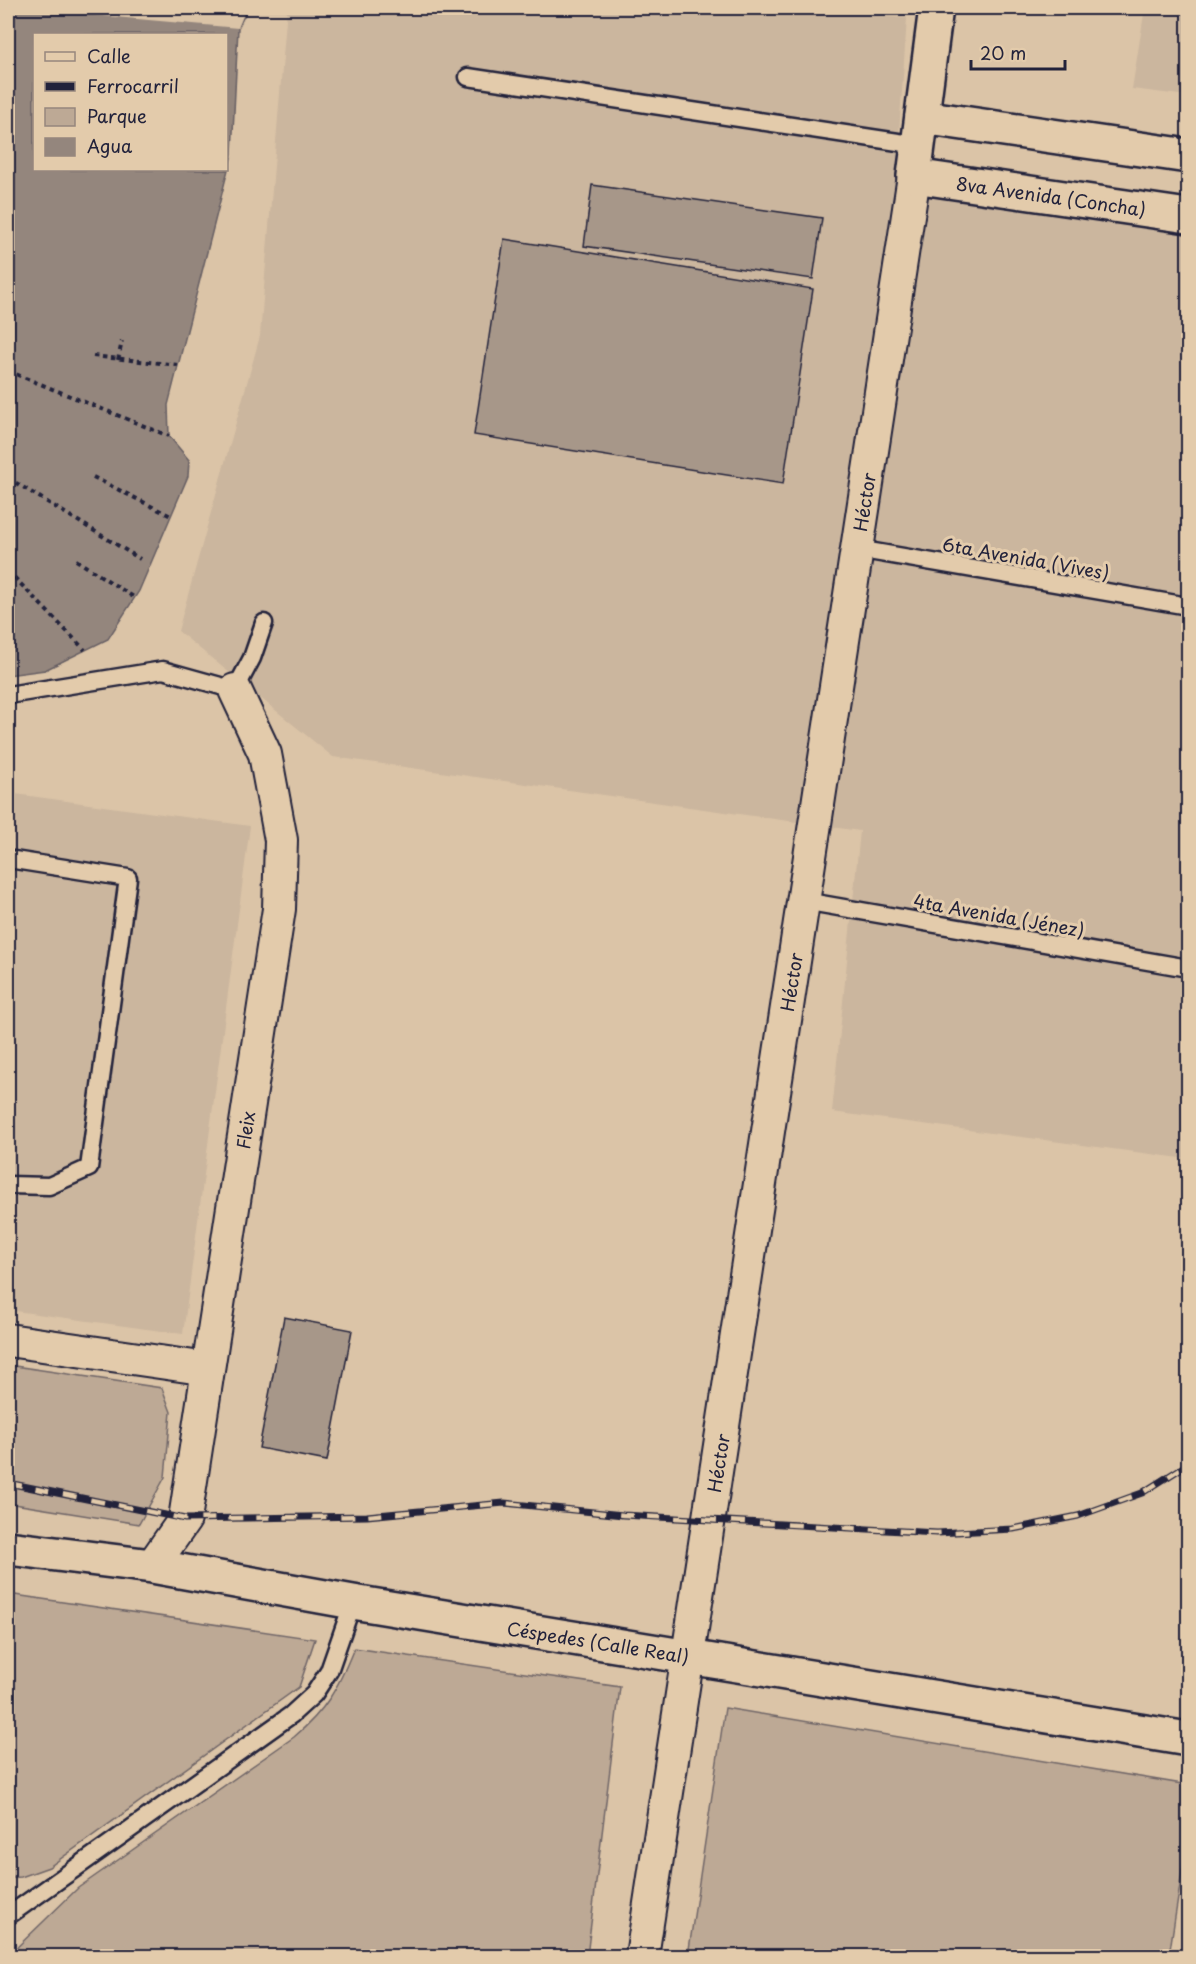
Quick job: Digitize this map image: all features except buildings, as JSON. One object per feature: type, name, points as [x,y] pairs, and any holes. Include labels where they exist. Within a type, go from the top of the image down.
[{"type":"main road","name":"Héctor","points":[[918,146],[936,8]]},
{"type":"main road","points":[[918,146],[1188,156]]},
{"type":"main road","name":"8va Avenida (Concha)","points":[[918,146],[1188,216]]},
{"type":"main road","name":"Céspedes (Calle Real)","points":[[8,1548],[152,1566],[353,1602],[1188,1739]]},
{"type":"street","name":"Héctor","points":[[642,1956],[918,146]]},
{"type":"street","name":"Fleix","points":[[152,1566],[185,1519],[279,909],[280,840],[265,754],[235,690]]},
{"type":"street","points":[[8,1340],[208,1369]]},
{"type":"lane","points":[[468,77],[918,146]]},
{"type":"lane","name":"6ta Avenida (Vives)","points":[[857,549],[1188,606]]},
{"type":"lane","points":[[8,695],[163,670],[235,690],[252,658],[264,623]]},
{"type":"lane","points":[[8,859],[128,878],[89,1167],[49,1186],[8,1185]]},
{"type":"lane","name":"4ta Avenida (Jénez)","points":[[804,901],[1188,968]]},
{"type":"lane","points":[[8,1916],[291,1714],[314,1694],[329,1671],[353,1602]]},
{"type":"path","points":[[118,360],[122,341]]},
{"type":"path","points":[[93,356],[178,365]]},
{"type":"path","points":[[8,371],[169,436]]},
{"type":"path","points":[[93,477],[171,516]]},
{"type":"path","points":[[8,478],[140,559]]},
{"type":"path","points":[[76,560],[135,598]]},
{"type":"path","points":[[8,571],[85,650]]},
{"type":"shaded area","points":[[287,8],[770,8],[907,18],[895,191],[1188,230],[1188,1159],[832,1112],[860,831],[333,757],[178,631],[260,336]]},
{"type":"shaded area","points":[[1145,8],[1188,8],[1188,96],[1132,89]]},
{"type":"shaded area","points":[[8,793],[250,826],[183,1334],[8,1310]]},
{"type":"green space","points":[[8,1365],[162,1388],[171,1412],[165,1477],[139,1524],[8,1503]]},
{"type":"green space","points":[[8,1594],[315,1639],[299,1687],[49,1867],[21,1877],[8,1878]]},
{"type":"green space","points":[[354,1648],[620,1687],[587,1956],[8,1956],[78,1888],[294,1737],[315,1717],[330,1697],[343,1675]]},
{"type":"green space","points":[[725,1708],[1188,1785],[1188,1833],[1169,1956],[688,1956]]},
{"type":"water","points":[[8,8],[248,8],[238,28],[232,154],[228,170],[228,33],[33,33],[33,171],[228,171],[168,405],[169,436],[189,460],[188,476],[139,591],[108,639],[45,670],[8,675]]},
{"type":"pier","points":[[14,8],[203,8],[245,11],[238,28]]},
{"type":"railway","points":[[8,1483],[185,1519],[367,1516],[504,1503],[623,1515],[937,1533],[1013,1529],[1078,1516],[1142,1493],[1188,1464]]}]
